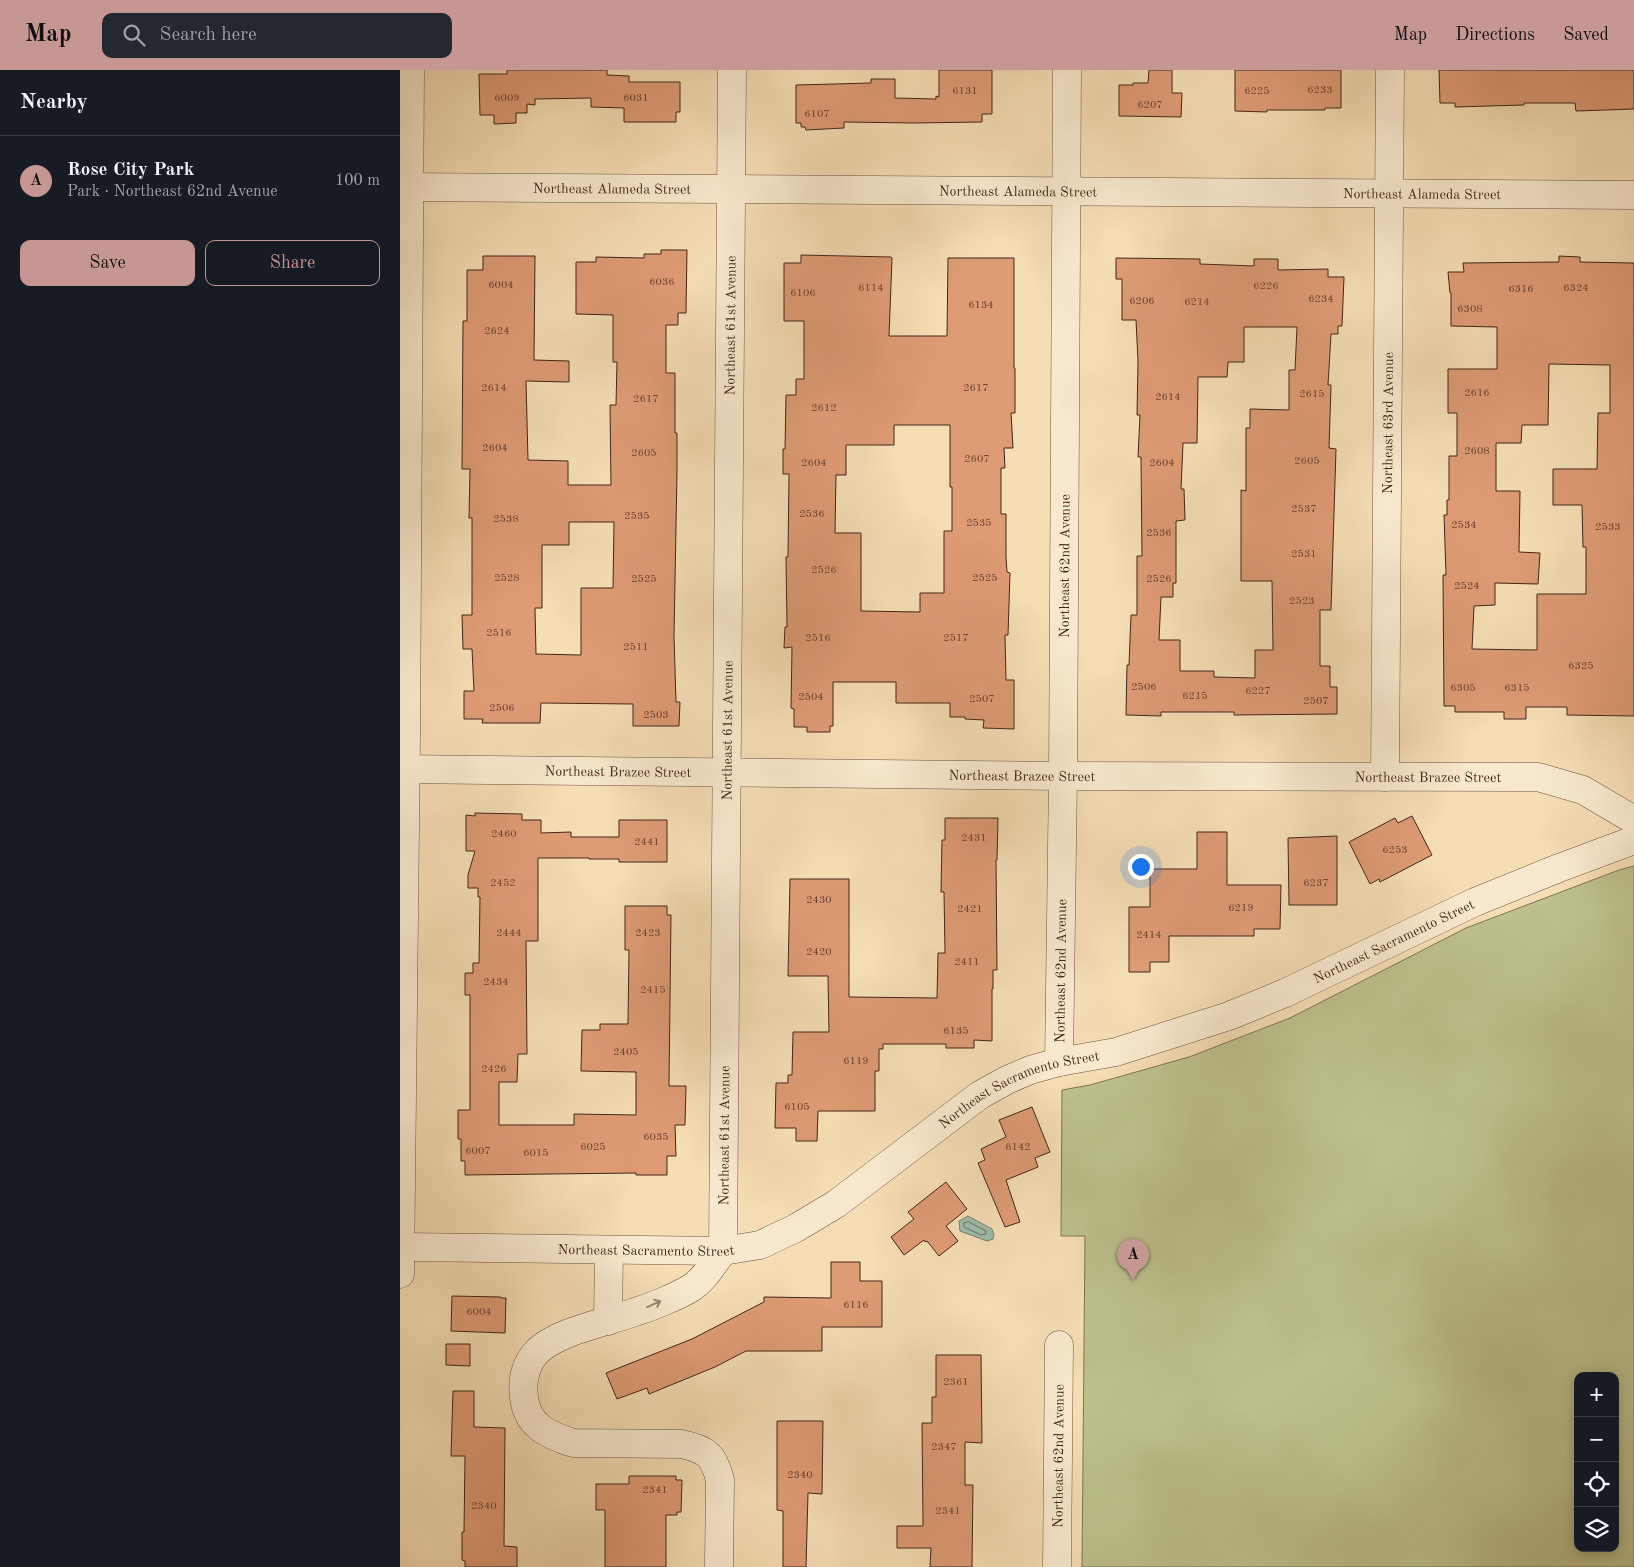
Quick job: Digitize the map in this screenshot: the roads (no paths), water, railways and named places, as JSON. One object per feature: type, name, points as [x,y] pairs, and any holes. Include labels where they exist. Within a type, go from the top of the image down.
[{"type":"street","points":[[400,1274],[405,188],[410,70]]},
{"type":"street","name":"Northeast 61st Avenue","points":[[723,1251],[732,70]]},
{"type":"street","name":"Northeast 62nd Avenue","points":[[1059,1062],[1068,70]]},
{"type":"street","name":"Northeast 63rd Avenue","points":[[1385,777],[1390,70]]},
{"type":"street","name":"Northeast Alameda Street","points":[[405,188],[1634,194]]},
{"type":"street","name":"Northeast Brazee Street","points":[[403,769],[1063,776],[1538,777],[1583,790],[1634,820]]},
{"type":"street","name":"Northeast Sacramento Street","points":[[400,1247],[723,1251],[760,1245],[796,1228],[836,1204],[980,1095],[1007,1080],[1030,1070],[1059,1062],[1116,1052],[1229,1016],[1284,993],[1476,902],[1634,840]]},
{"type":"street","points":[[608,1321],[609,1250]]},
{"type":"street","points":[[719,1567],[720,1480],[717,1467],[708,1454],[699,1448],[682,1444],[573,1443],[544,1432],[533,1420],[524,1402],[523,1384],[526,1367],[536,1353],[557,1338],[636,1312],[692,1288],[710,1269],[723,1251]]},
{"type":"street","name":"Northeast 62nd Avenue","points":[[1058,1567],[1059,1344]]},
{"type":"water","points":[[968,1216],[992,1229],[993,1239],[987,1241],[960,1231],[959,1221]]},
{"type":"place","name":"Rose City Park","points":[[1133,1280]]}]
